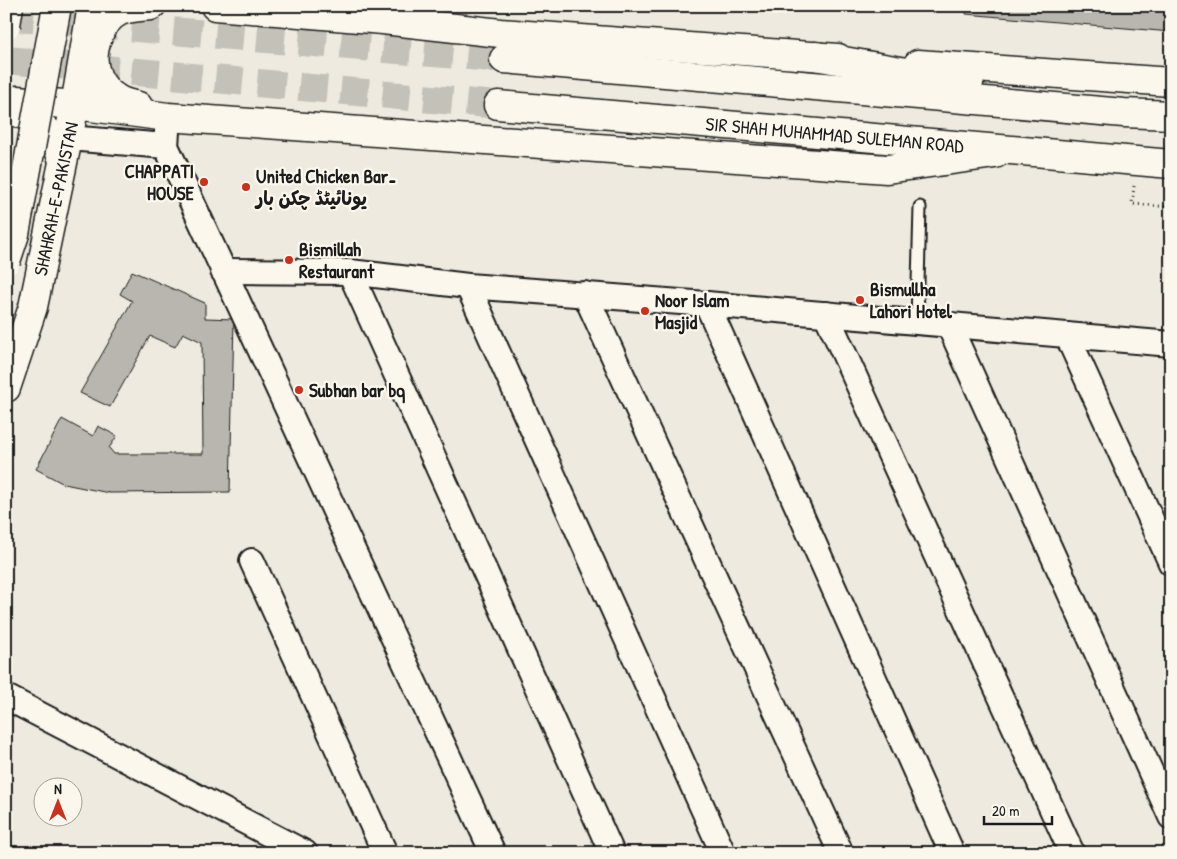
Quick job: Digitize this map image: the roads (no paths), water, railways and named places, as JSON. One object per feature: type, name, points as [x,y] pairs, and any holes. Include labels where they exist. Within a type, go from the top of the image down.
[{"type":"main road","points":[[6,25],[9,6]]},
{"type":"main road","points":[[6,261],[15,234],[57,6]]},
{"type":"main road","name":"SHAHRAH-E-PAKISTAN","points":[[6,388],[32,307],[75,105],[92,6]]},
{"type":"main road","points":[[151,6],[121,11],[108,19],[99,31],[94,63],[98,78],[108,92],[118,100],[168,117]]},
{"type":"main road","points":[[215,6],[383,20],[500,33],[1171,82]]},
{"type":"main road","points":[[815,56],[1049,97],[1124,113]]},
{"type":"main road","points":[[504,59],[1171,116]]},
{"type":"main road","points":[[6,100],[75,105],[168,117],[887,169],[1022,150]]},
{"type":"main road","name":"SIR SHAH MUHAMMAD SULEMAN ROAD","points":[[498,105],[1171,164]]},
{"type":"main road","points":[[6,108],[33,119],[65,149]]},
{"type":"street","points":[[168,117],[166,146],[493,853]]},
{"type":"street","points":[[65,149],[166,146]]},
{"type":"street","points":[[223,271],[350,272],[468,286],[707,304],[1171,344]]},
{"type":"street","points":[[350,272],[612,853]]},
{"type":"street","points":[[468,286],[723,853]]},
{"type":"street","points":[[585,294],[841,853]]},
{"type":"street","points":[[707,304],[952,853]]},
{"type":"street","points":[[826,314],[1072,853]]},
{"type":"street","points":[[949,325],[1171,817]]},
{"type":"street","points":[[1067,335],[1171,563]]},
{"type":"street","points":[[252,561],[386,853]]},
{"type":"street","points":[[6,697],[305,853]]},
{"type":"lane","points":[[917,322],[920,207]]},
{"type":"tunnel","points":[[6,17],[504,59]]},
{"type":"tunnel","points":[[6,60],[498,105]]},
{"type":"place","name":"CHAPPATI HOUSE","points":[[204,182]]},
{"type":"place","name":"United Chicken Bar۔ یونائیٹڈ چکن بار","points":[[246,187]]},
{"type":"place","name":"Bismillah Restaurant","points":[[289,260]]},
{"type":"place","name":"Bismullha Lahori Hotel","points":[[860,300]]},
{"type":"place","name":"Noor Islam Masjid","points":[[645,311]]},
{"type":"place","name":"Subhan bar bq","points":[[299,390]]}]
